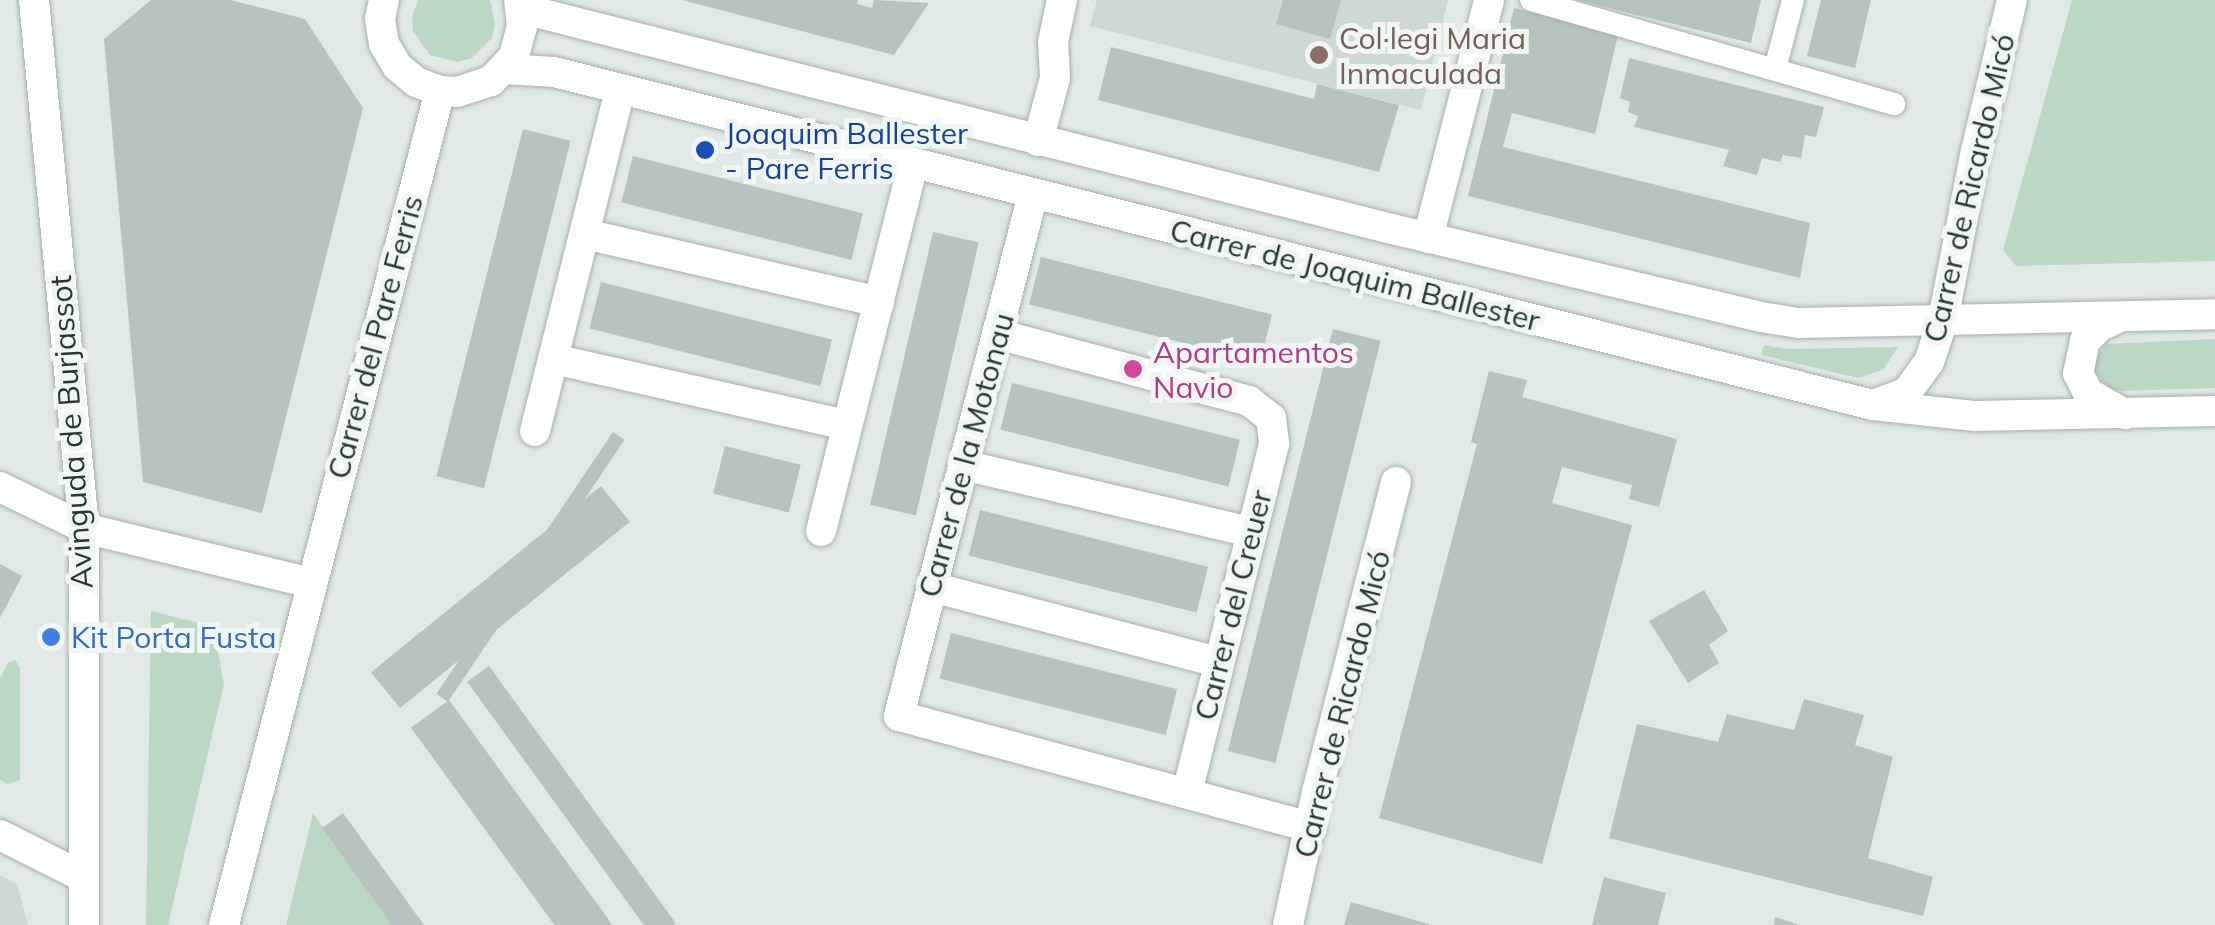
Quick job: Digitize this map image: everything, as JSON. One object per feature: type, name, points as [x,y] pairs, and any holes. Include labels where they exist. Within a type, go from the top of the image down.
[{"type":"street","name":"Avinguda de Burjassot","points":[[34,0],[84,528],[84,925]]},
{"type":"street","points":[[384,0],[380,19],[384,44],[397,66],[416,82],[440,92],[475,88],[504,69],[520,42],[521,5]]},
{"type":"street","points":[[1038,141],[1055,78],[1053,42],[1062,0]]},
{"type":"street","points":[[1428,238],[1489,0]]},
{"type":"street","points":[[1531,0],[1894,104]]},
{"type":"street","points":[[1775,69],[1793,0]]},
{"type":"street","name":"Carrer de Ricardo Micó","points":[[1873,405],[1907,392],[1929,362],[1943,320],[1976,151],[2012,0]]},
{"type":"street","name":"Carrer de Joaquim Ballester","points":[[521,5],[1038,141],[1762,317],[1799,322],[2215,314]]},
{"type":"street","name":"Carrer de Joaquim Ballester","points":[[504,69],[554,72],[1873,405],[1976,416],[2215,411]]},
{"type":"street","points":[[535,431],[620,90]]},
{"type":"street","name":"Carrer del Pare Ferris","points":[[311,583],[440,92]]},
{"type":"street","points":[[821,530],[914,164]]},
{"type":"street","name":"Carrer de la Motonau","points":[[1033,194],[898,716],[1187,793]]},
{"type":"street","points":[[584,234],[879,302]]},
{"type":"street","points":[[2120,317],[2099,327],[2085,341],[2078,373],[2088,393],[2125,414]]},
{"type":"street","name":"Carrer del Creuer","points":[[997,334],[1250,401],[1271,418],[1274,444],[1187,793]]},
{"type":"street","points":[[553,359],[847,425]]},
{"type":"street","points":[[963,465],[1251,532]]},
{"type":"street","name":"Carrer de Ricardo Micó","points":[[1288,925],[1396,482]]},
{"type":"street","points":[[0,488],[84,528],[311,583],[224,925]]},
{"type":"street","points":[[932,586],[1218,662]]},
{"type":"street","points":[[1187,793],[1311,827]]},
{"type":"street","points":[[0,835],[83,877]]},
{"type":"shaded area","name":"Col·legi Maria Inmaculada","points":[[1097,0],[1448,0],[1421,110],[1090,26]]},
{"type":"shaded area","points":[[0,875],[17,884],[28,925],[0,925]]},
{"type":"green space","points":[[418,0],[490,0],[495,24],[492,38],[472,58],[458,62],[430,55],[413,31],[412,17]]},
{"type":"green space","points":[[2072,0],[2215,0],[2215,261],[2016,266],[2003,250]]},
{"type":"green space","points":[[2215,339],[2215,388],[2122,391],[2109,389],[2094,372],[2093,362],[2106,344]]},
{"type":"green space","points":[[1764,345],[1788,349],[1898,347],[1883,370],[1858,378],[1761,355]]},
{"type":"green space","points":[[151,611],[199,623],[218,652],[224,684],[168,925],[146,925]]},
{"type":"green space","points":[[15,660],[20,668],[20,780],[7,784],[0,780],[0,678],[8,663]]},
{"type":"green space","points":[[313,813],[392,925],[286,925]]},
{"type":"building","points":[[151,0],[230,0],[305,19],[363,108],[262,513],[143,482],[104,39]]},
{"type":"building","points":[[682,0],[858,0],[857,4],[872,8],[874,0],[929,3],[894,55]]},
{"type":"building","points":[[1283,0],[1341,0],[1330,39],[1276,24]]},
{"type":"building","points":[[1576,0],[1761,0],[1751,43]]},
{"type":"building","points":[[1821,0],[1871,0],[1855,68],[1807,56]]},
{"type":"building","points":[[1514,8],[1618,35],[1595,134],[1512,113],[1503,147],[1810,223],[1800,278],[1468,196]]},
{"type":"building","points":[[1111,47],[1314,99],[1317,84],[1399,105],[1379,172],[1098,100]]},
{"type":"building","points":[[1629,58],[1824,107],[1816,137],[1805,135],[1801,158],[1783,155],[1780,162],[1762,158],[1757,175],[1723,166],[1729,150],[1634,127],[1638,116],[1628,112],[1630,102],[1620,98]]},
{"type":"building","points":[[523,129],[571,141],[484,488],[436,476]]},
{"type":"building","points":[[633,156],[863,213],[851,260],[621,203]]},
{"type":"building","points":[[933,232],[979,243],[916,515],[870,505]]},
{"type":"building","points":[[1041,257],[1272,315],[1260,362],[1029,305]]},
{"type":"building","points":[[601,282],[832,340],[820,386],[589,329]]},
{"type":"building","points":[[1333,329],[1381,341],[1275,763],[1228,751]]},
{"type":"building","points":[[1489,371],[1527,380],[1522,397],[1677,439],[1659,507],[1629,499],[1632,485],[1562,467],[1552,503],[1632,525],[1542,864],[1379,818],[1477,444],[1471,442]]},
{"type":"building","points":[[1012,383],[1240,440],[1228,486],[1000,430]]},
{"type":"building","points":[[613,432],[625,440],[448,702],[436,694]]},
{"type":"building","points":[[725,446],[801,465],[789,512],[713,494]]},
{"type":"building","points":[[601,486],[630,522],[400,708],[371,672]]},
{"type":"building","points":[[980,510],[1208,567],[1197,612],[969,556]]},
{"type":"building","points":[[0,564],[22,576],[0,618]]},
{"type":"building","points":[[1704,590],[1728,631],[1709,645],[1719,663],[1688,683],[1649,621]]},
{"type":"building","points":[[951,633],[1177,689],[1166,735],[940,679]]},
{"type":"building","points":[[489,666],[676,923],[644,925],[467,682]]},
{"type":"building","points":[[1804,699],[1864,715],[1855,745],[1893,757],[1868,858],[1933,877],[1923,916],[1609,838],[1637,724],[1718,742],[1727,714],[1794,730]]},
{"type":"building","points":[[449,700],[612,924],[554,925],[411,728]]},
{"type":"building","points":[[343,813],[424,925],[392,925],[322,828]]},
{"type":"building","points":[[1604,877],[1666,893],[1658,925],[1592,925]]},
{"type":"building","points":[[1351,902],[1429,924],[1429,925],[1344,925]]},
{"type":"building","points":[[1775,917],[1797,924],[1797,925],[1774,925]]},
{"type":"place","name":"Col·legi Maria Inmaculada","points":[[1319,55]]},
{"type":"place","name":"Joaquim Ballester - Pare Ferris","points":[[705,150]]},
{"type":"place","name":"Apartamentos Navio","points":[[1133,369]]},
{"type":"place","name":"Kit Porta Fusta","points":[[51,637]]}]
